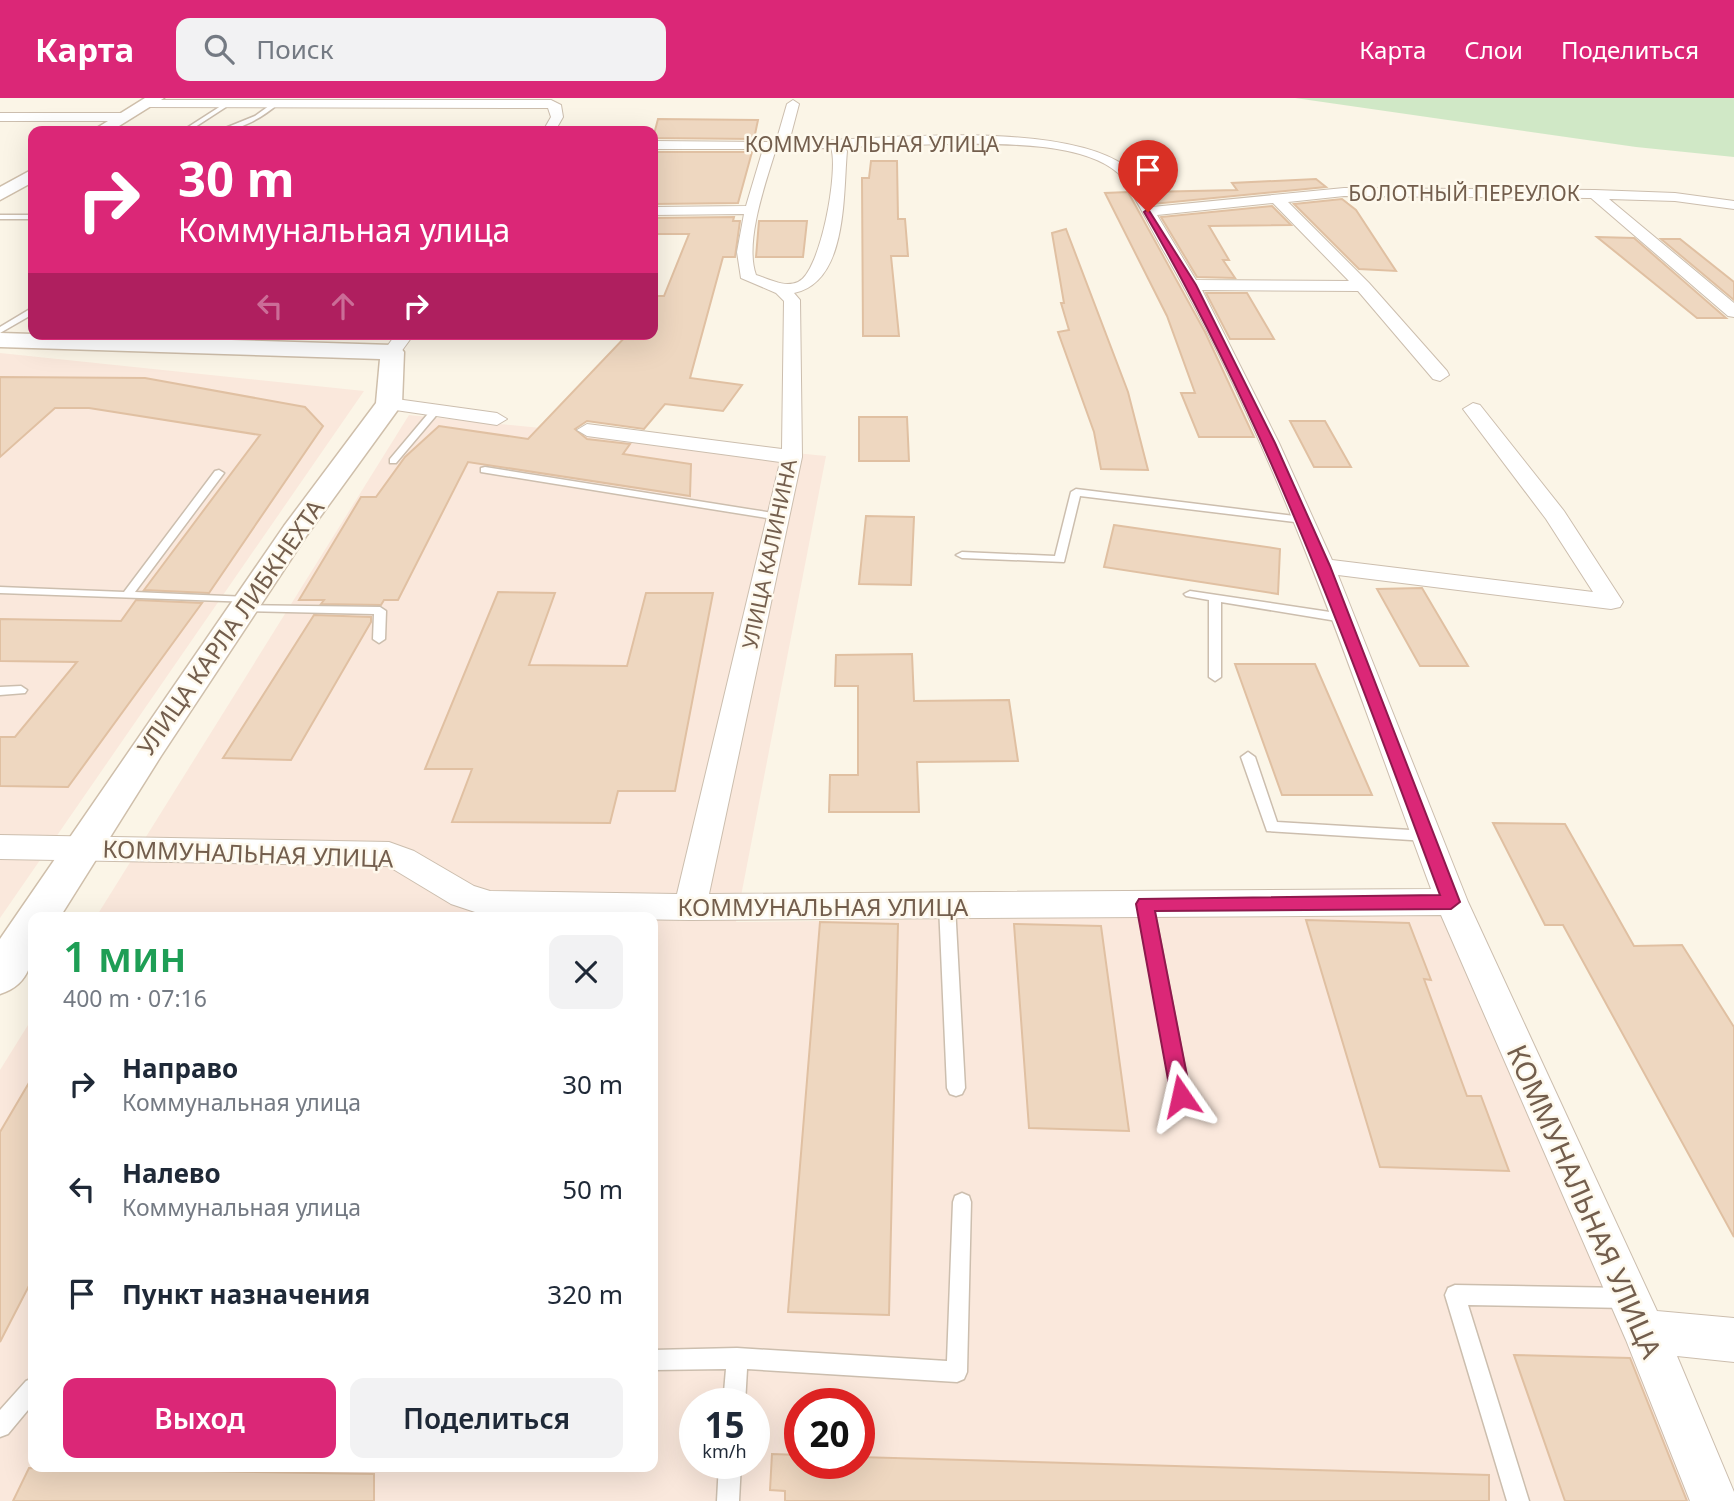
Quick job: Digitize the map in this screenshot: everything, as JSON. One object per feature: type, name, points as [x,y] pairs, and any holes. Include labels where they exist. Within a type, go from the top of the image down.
[{"type":"street","points":[[108,126],[151,101],[226,104],[551,104],[557,108],[557,117],[552,126]]},
{"type":"street","points":[[793,104],[752,210],[744,272],[749,278],[782,289],[802,286],[822,266],[830,240],[840,152],[835,144]]},
{"type":"street","points":[[0,117],[122,117]]},
{"type":"street","name":"КОММУНАЛЬНАЯ УЛИЦА","points":[[658,145],[835,144],[909,139],[1027,144],[1073,149],[1101,156],[1124,171],[1191,285],[1269,443],[1323,566],[1451,902],[1636,1315],[1714,1501]]},
{"type":"street","points":[[0,195],[28,177]]},
{"type":"street","name":"БОЛОТНЫЙ ПЕРЕУЛОК","points":[[1148,212],[1344,192],[1595,194],[1734,312]]},
{"type":"street","points":[[1595,194],[1675,197],[1734,206]]},
{"type":"street","points":[[1277,199],[1363,286],[1440,375]]},
{"type":"street","points":[[658,211],[752,210]]},
{"type":"street","points":[[1191,285],[1363,286]]},
{"type":"street","name":"УЛИЦА КАЛИНИНА","points":[[690,907],[792,457],[792,300],[782,289]]},
{"type":"street","points":[[0,340],[28,340]]},
{"type":"street","points":[[215,340],[399,343],[389,404],[497,419]]},
{"type":"street","name":"УЛИЦА КАРЛА ЛИБКНЕХТА","points":[[41,912],[245,605],[389,404]]},
{"type":"street","points":[[1323,566],[1611,602],[1556,516],[1473,409]]},
{"type":"street","points":[[587,430],[792,457]]},
{"type":"street","name":"КОММУНАЛЬНАЯ УЛИЦА","points":[[0,847],[389,854],[408,859],[436,875],[451,890],[471,901],[510,911],[690,907],[1451,902]]},
{"type":"street","points":[[0,976],[28,932]]},
{"type":"street","points":[[1636,1315],[1734,1340]]},
{"type":"lane","points":[[193,126],[226,104]]},
{"type":"lane","points":[[234,126],[257,117],[275,104]]},
{"type":"lane","points":[[0,217],[28,217]]},
{"type":"lane","points":[[0,331],[28,314]]},
{"type":"lane","points":[[393,461],[435,411]]},
{"type":"lane","points":[[485,470],[779,517]]},
{"type":"lane","points":[[127,595],[219,473]]},
{"type":"lane","points":[[962,555],[1060,560],[1076,492],[1303,520]]},
{"type":"lane","points":[[0,590],[380,611],[379,639]]},
{"type":"lane","points":[[1190,594],[1343,618]]},
{"type":"lane","points":[[1215,598],[1215,677]]},
{"type":"lane","points":[[0,691],[21,690]]},
{"type":"lane","points":[[1248,757],[1272,827],[1427,836]]},
{"type":"lane","points":[[1145,904],[1181,1096]]},
{"type":"lane","points":[[947,905],[956,1088]]},
{"type":"lane","points":[[658,1360],[737,1358],[957,1372],[962,1202]]},
{"type":"lane","points":[[1518,1501],[1455,1295],[1636,1315]]},
{"type":"lane","points":[[735,1388],[737,1358]]},
{"type":"lane","points":[[0,1426],[28,1394]]},
{"type":"lane","points":[[728,1501],[729,1479]]},
{"type":"shaded area","points":[[0,353],[364,391],[0,918]]},
{"type":"shaded area","points":[[409,415],[826,456],[736,922],[1447,913],[1702,1501],[0,1501],[0,1070],[28,1025],[28,1472],[658,1472],[658,912],[99,912]]},
{"type":"green space","points":[[1295,98],[1734,98],[1734,157],[1636,147]]},
{"type":"building","points":[[658,119],[758,120],[754,139],[658,138]]},
{"type":"building","points":[[658,152],[752,152],[738,203],[658,204]]},
{"type":"building","points":[[871,161],[897,161],[898,219],[905,219],[908,256],[891,256],[899,336],[863,336],[862,178],[869,178]]},
{"type":"building","points":[[1316,179],[1326,187],[1153,204],[1147,192],[1237,190],[1232,183]]},
{"type":"building","points":[[1128,192],[1205,332],[1254,437],[1199,437],[1181,393],[1195,393],[1167,316],[1105,193]]},
{"type":"building","points":[[1342,199],[1356,210],[1396,271],[1359,269],[1294,204]]},
{"type":"building","points":[[1272,206],[1291,225],[1209,226],[1229,260],[1223,260],[1235,278],[1197,277],[1161,217]]},
{"type":"building","points":[[734,217],[733,221],[740,221],[735,257],[723,257],[690,378],[742,385],[723,411],[665,404],[644,429],[587,421],[575,429],[587,439],[630,444],[623,454],[691,464],[690,496],[468,462],[398,600],[384,600],[381,605],[321,604],[324,600],[299,600],[361,497],[376,497],[405,457],[439,426],[528,439],[622,340],[658,340],[658,296],[664,296],[689,234],[658,234],[658,218]]},
{"type":"building","points":[[759,221],[807,221],[803,257],[756,257]]},
{"type":"building","points":[[1066,229],[1128,392],[1148,470],[1101,469],[1094,432],[1058,332],[1069,330],[1061,303],[1064,303],[1052,233]]},
{"type":"building","points":[[1597,237],[1634,238],[1726,318],[1697,318]]},
{"type":"building","points":[[1661,239],[1680,239],[1734,282],[1734,300]]},
{"type":"building","points":[[1206,293],[1247,293],[1274,339],[1230,339]]},
{"type":"building","points":[[0,377],[145,378],[305,407],[323,426],[209,593],[144,590],[260,435],[89,408],[55,408],[0,457]]},
{"type":"building","points":[[859,417],[907,417],[909,461],[859,461]]},
{"type":"building","points":[[1290,421],[1325,421],[1351,467],[1314,467]]},
{"type":"building","points":[[866,516],[914,517],[911,585],[859,584]]},
{"type":"building","points":[[1114,525],[1280,549],[1278,594],[1104,567]]},
{"type":"building","points":[[1422,588],[1468,666],[1420,666],[1377,589]]},
{"type":"building","points":[[498,592],[555,593],[529,665],[627,666],[646,593],[713,593],[675,791],[618,791],[610,823],[452,822],[472,769],[425,769]]},
{"type":"building","points":[[136,600],[202,603],[68,787],[0,786],[0,737],[15,737],[77,662],[0,661],[0,619],[121,621]]},
{"type":"building","points":[[314,615],[371,617],[371,622],[291,760],[223,758]]},
{"type":"building","points":[[912,654],[914,701],[1009,700],[1018,761],[917,762],[919,812],[829,812],[830,775],[858,775],[858,686],[835,686],[836,655]]},
{"type":"building","points":[[1235,664],[1315,664],[1372,795],[1282,795]]},
{"type":"building","points":[[1493,823],[1565,824],[1634,946],[1682,945],[1734,1027],[1734,1237],[1563,925],[1545,925]]},
{"type":"building","points":[[1306,920],[1409,923],[1431,980],[1424,979],[1467,1096],[1481,1096],[1509,1171],[1380,1167]]},
{"type":"building","points":[[820,922],[898,924],[889,1315],[788,1312]]},
{"type":"building","points":[[1014,924],[1101,926],[1129,1131],[1029,1128]]},
{"type":"building","points":[[28,1084],[28,1288],[0,1342],[0,1132]]},
{"type":"building","points":[[1514,1355],[1630,1358],[1687,1501],[1565,1501]]},
{"type":"building","points":[[772,1454],[784,1454],[784,1479],[875,1479],[875,1457],[1489,1475],[1489,1501],[785,1501],[785,1491],[770,1490]]},
{"type":"building","points":[[28,1470],[374,1474],[374,1501],[13,1501]]},
{"type":"route","points":[[1148,212],[1191,285],[1269,443],[1323,566],[1451,902],[1145,904],[1181,1096]]}]
